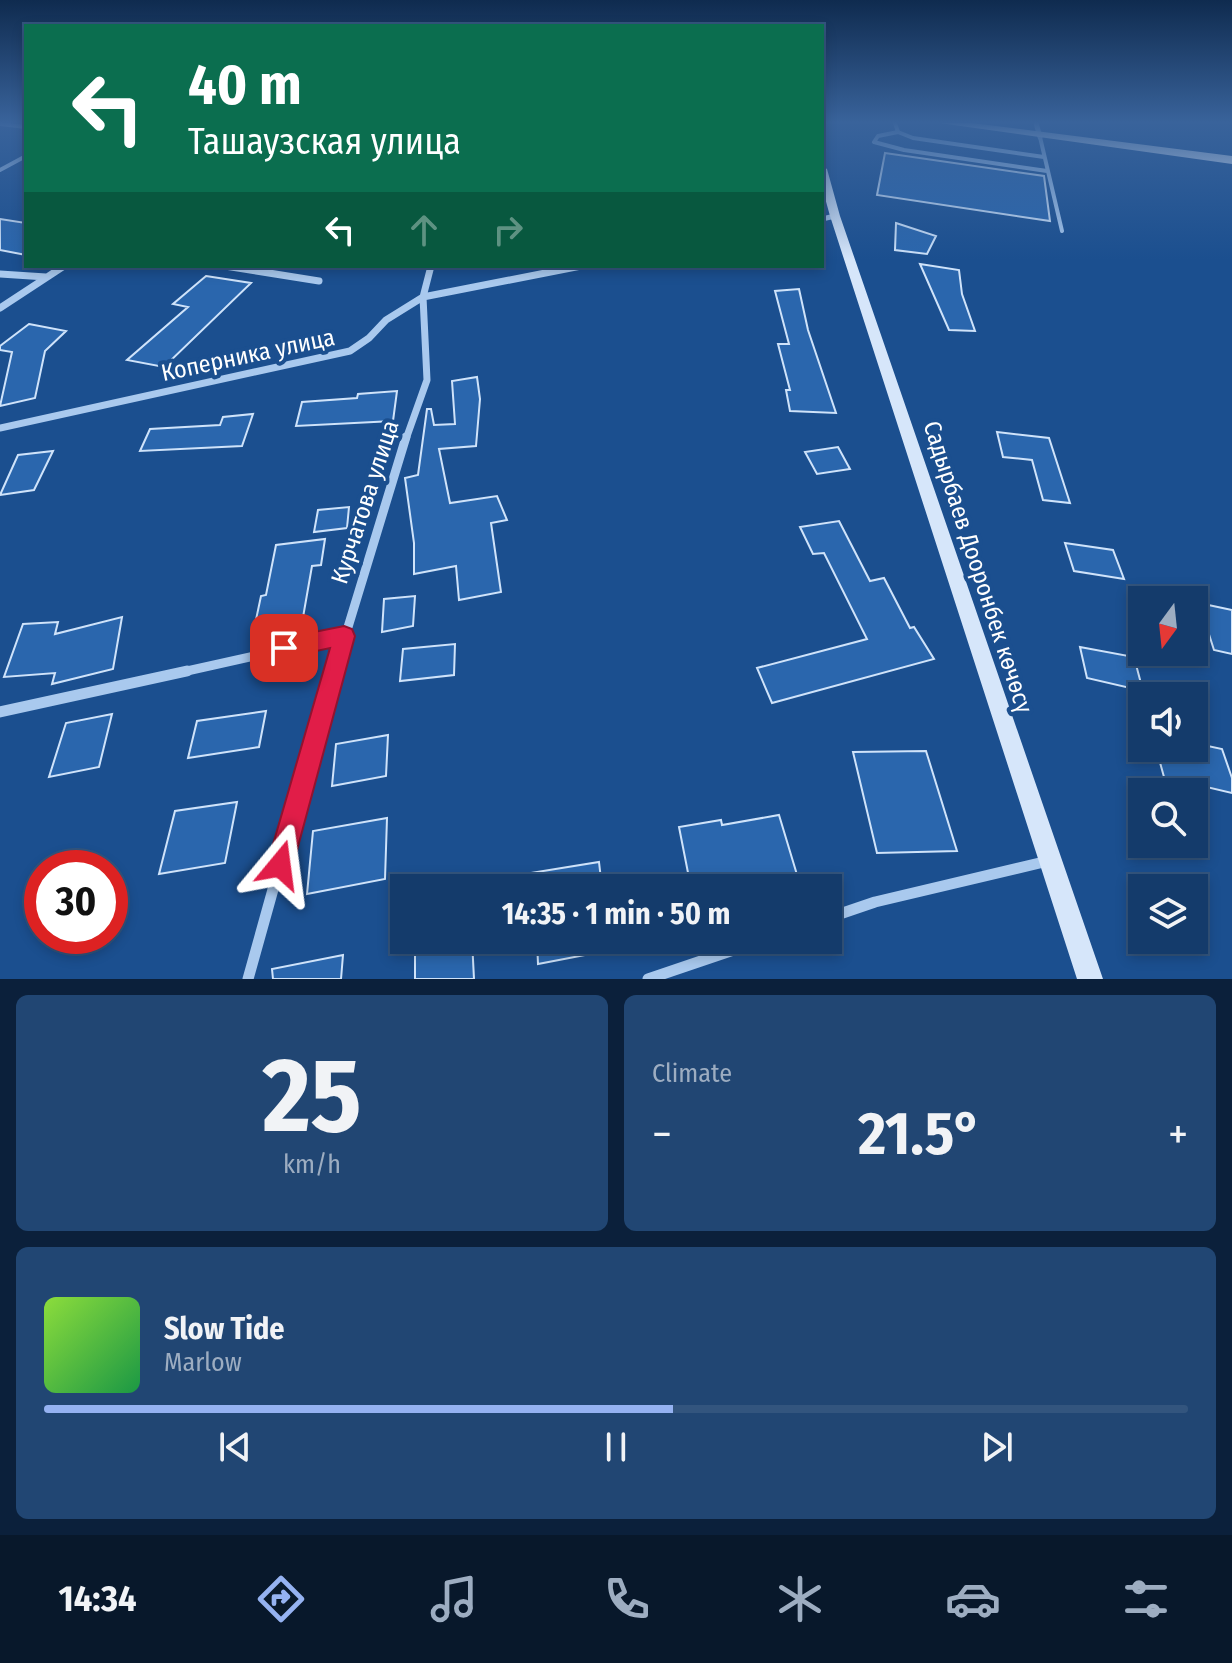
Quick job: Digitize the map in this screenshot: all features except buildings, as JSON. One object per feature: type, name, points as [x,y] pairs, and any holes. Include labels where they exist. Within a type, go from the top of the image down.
[{"type":"main road","name":"Садырбаев Дооронбек көчөсү","points":[[824,185],[828,218],[907,424],[1090,979]]},
{"type":"street","points":[[0,308],[61,268]]},
{"type":"street","points":[[238,268],[319,281]]},
{"type":"street","name":"Курчатова улица","points":[[248,979],[344,636],[396,465],[427,380],[423,297],[430,268]]},
{"type":"street","name":"Коперника улица","points":[[0,428],[350,351],[369,338],[386,320],[423,297],[571,268]]},
{"type":"street","points":[[0,274],[47,277]]},
{"type":"street","points":[[0,712],[344,636]]},
{"type":"street","points":[[842,913],[875,902],[1049,861]]},
{"type":"street","points":[[648,979],[722,954]]},
{"type":"lane","points":[[1031,169],[1047,171],[1062,231]]},
{"type":"route","points":[[280,865],[344,636],[284,648]]}]
